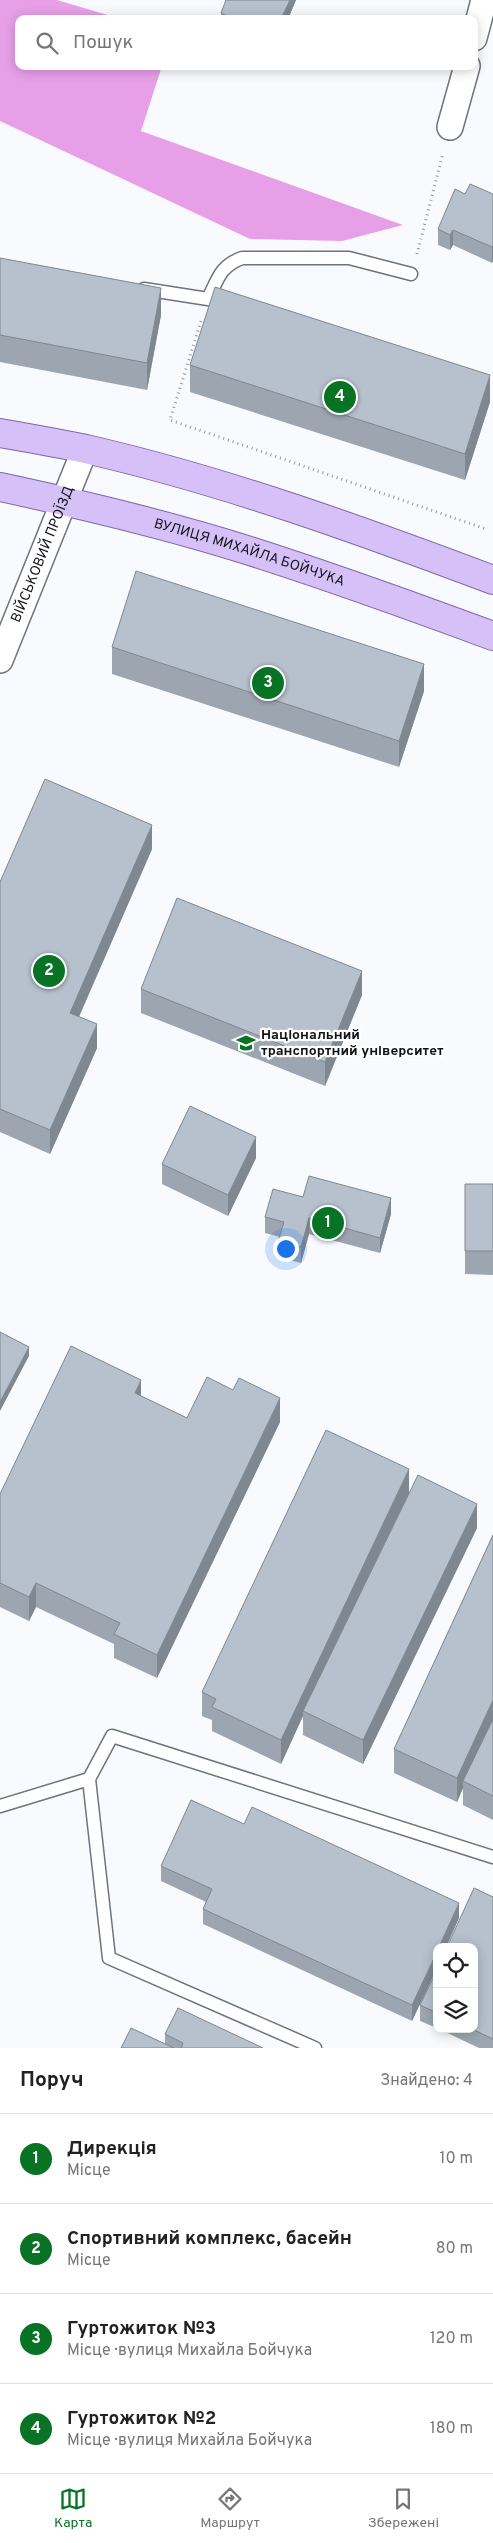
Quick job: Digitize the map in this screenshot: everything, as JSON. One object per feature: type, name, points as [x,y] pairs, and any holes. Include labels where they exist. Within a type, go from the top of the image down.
[{"type":"main road","points":[[0,433],[85,449],[269,500],[377,536],[493,580]]},
{"type":"main road","name":"ВУЛИЦЯ МИХАЙЛА БОЙЧУКА","points":[[0,487],[64,501],[248,550],[350,584],[493,636]]},
{"type":"street","points":[[478,23],[484,0]]},
{"type":"street","points":[[450,127],[466,70]]},
{"type":"street","name":"ВІЙСЬКОВИЙ ПРОЇЗД","points":[[0,660],[85,449]]},
{"type":"lane","points":[[208,299],[223,270],[230,263],[242,258],[349,258],[411,274]]},
{"type":"lane","points":[[132,287],[208,299],[236,307]]},
{"type":"lane","points":[[315,2048],[109,1958],[89,1779],[112,1736],[493,1857]]},
{"type":"lane","points":[[0,1806],[89,1779]]},
{"type":"path","points":[[411,274],[450,127]]},
{"type":"path","points":[[208,299],[170,420],[486,529]]},
{"type":"shaded area","points":[[0,0],[57,0],[108,15],[15,15],[15,70],[161,70],[141,131],[403,225],[342,241],[250,239],[0,121]]},
{"type":"building","points":[[226,0],[290,0],[283,15],[225,15],[221,13]]},
{"type":"building","points":[[470,184],[493,194],[492,247],[453,230],[450,235],[438,229],[455,189],[465,194]]},
{"type":"building","points":[[0,258],[161,288],[147,363],[0,335]]},
{"type":"building","points":[[215,287],[490,375],[465,454],[190,365]]},
{"type":"building","points":[[136,571],[424,664],[399,741],[112,647]]},
{"type":"building","points":[[45,779],[152,825],[70,1013],[97,1024],[50,1130],[0,1109],[0,882]]},
{"type":"building","points":[[177,898],[362,971],[325,1062],[141,989]]},
{"type":"building","points":[[190,1106],[256,1137],[228,1195],[162,1164]]},
{"type":"building","points":[[309,1176],[391,1198],[380,1238],[309,1218],[301,1247],[278,1241],[284,1222],[265,1217],[273,1189],[303,1197]]},
{"type":"building","points":[[465,1184],[493,1184],[493,1251],[465,1251]]},
{"type":"building","points":[[0,1332],[29,1347],[0,1402]]},
{"type":"building","points":[[71,1346],[141,1380],[135,1393],[187,1418],[207,1377],[233,1390],[239,1378],[280,1398],[157,1655],[114,1634],[120,1623],[36,1583],[29,1597],[0,1583],[0,1494]]},
{"type":"building","points":[[326,1430],[409,1469],[281,1740],[212,1707],[216,1699],[202,1692]]},
{"type":"building","points":[[418,1475],[477,1504],[363,1740],[303,1711]]},
{"type":"building","points":[[493,1535],[493,1700],[457,1778],[394,1749]]},
{"type":"building","points":[[493,1719],[493,1796],[463,1781]]},
{"type":"building","points":[[191,1800],[244,1824],[252,1807],[459,1903],[441,1943],[433,1943],[433,1960],[412,2005],[203,1909],[212,1889],[161,1866]]},
{"type":"building","points":[[474,1888],[493,1897],[493,2039],[478,2032],[478,1943],[449,1943]]},
{"type":"building","points":[[433,1978],[433,2011],[420,2005]]},
{"type":"building","points":[[178,2008],[263,2048],[181,2048],[183,2043],[165,2034]]},
{"type":"building","points":[[131,2028],[174,2048],[121,2048]]},
{"type":"place","name":"Гуртожиток №2","points":[[340,397]]},
{"type":"place","name":"Гуртожиток №3","points":[[268,683]]},
{"type":"place","name":"Спортивний комплекс, басейн","points":[[49,971]]},
{"type":"place","name":"Національний транспортний університет","points":[[246,1043]]},
{"type":"place","name":"Дирекція","points":[[328,1223]]}]
